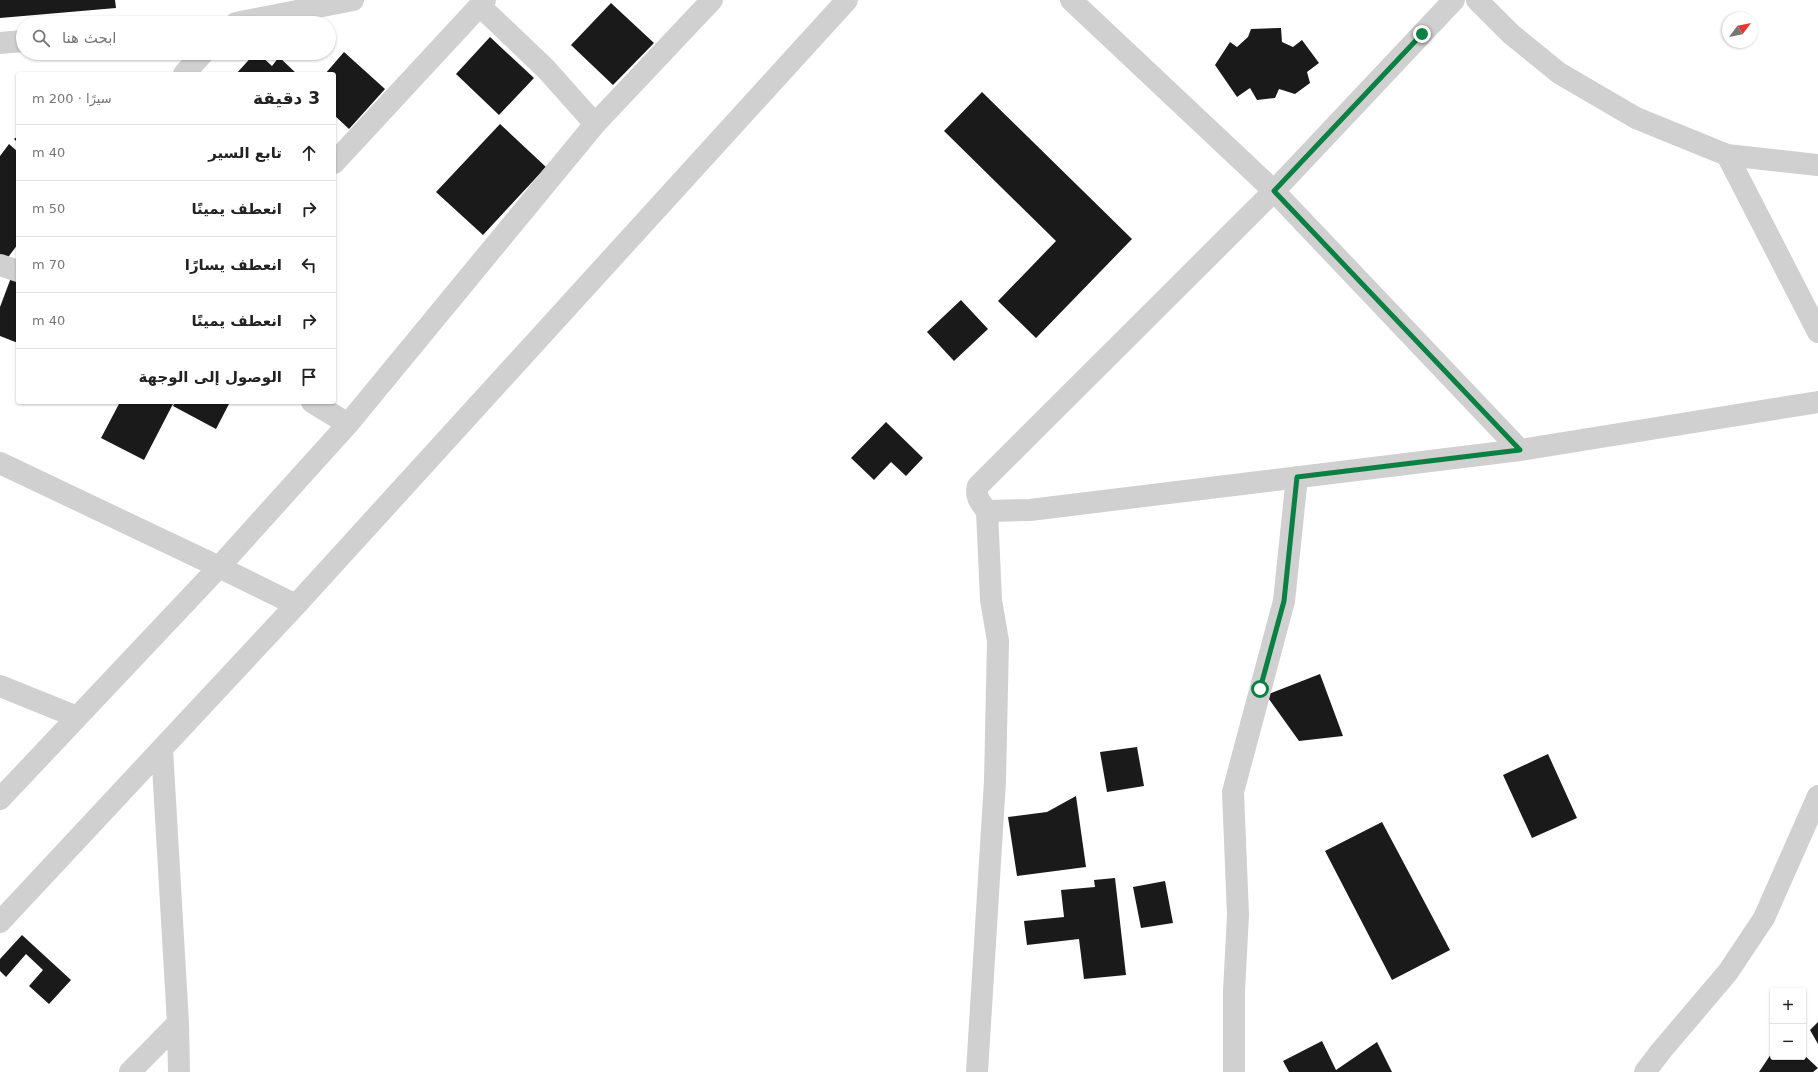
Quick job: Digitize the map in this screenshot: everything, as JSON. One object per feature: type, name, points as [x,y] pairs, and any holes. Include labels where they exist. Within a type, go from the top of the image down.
[{"type":"street","points":[[272,16],[353,0]]},
{"type":"street","points":[[0,799],[219,567],[348,424],[595,124],[712,0]]},
{"type":"street","points":[[0,922],[296,605],[847,0]]},
{"type":"street","points":[[1071,0],[1274,191],[1520,450]]},
{"type":"street","points":[[977,1072],[995,781],[998,641],[991,600],[987,511],[978,500],[976,493],[978,486],[1274,191],[1454,0]]},
{"type":"street","points":[[1477,0],[1511,34],[1558,73],[1636,118],[1727,155],[1818,165]]},
{"type":"street","points":[[336,161],[482,3],[546,69],[595,124]]},
{"type":"street","points":[[0,43],[16,42]]},
{"type":"street","points":[[186,72],[197,60]]},
{"type":"street","points":[[1727,155],[1818,332]]},
{"type":"street","points":[[987,511],[1030,510],[1520,450],[1818,402]]},
{"type":"street","points":[[315,404],[348,424]]},
{"type":"street","points":[[0,463],[296,605]]},
{"type":"street","points":[[1234,1072],[1234,991],[1238,915],[1233,792],[1284,601],[1297,477]]},
{"type":"street","points":[[0,686],[77,717]]},
{"type":"street","points":[[162,748],[178,1023],[179,1072]]},
{"type":"street","points":[[1645,1072],[1728,972],[1764,918],[1818,796]]},
{"type":"street","points":[[130,1072],[178,1023]]},
{"type":"building","points":[[0,0],[115,0],[116,8],[16,16],[0,18]]},
{"type":"building","points":[[611,3],[654,43],[613,85],[571,45]]},
{"type":"building","points":[[1281,28],[1282,42],[1293,47],[1302,40],[1319,63],[1307,72],[1310,83],[1295,94],[1279,89],[1275,98],[1257,100],[1250,88],[1237,97],[1215,65],[1230,42],[1237,47],[1248,37],[1251,29]]},
{"type":"building","points":[[490,37],[534,78],[499,115],[456,74]]},
{"type":"building","points":[[344,52],[385,89],[349,129],[336,117],[336,72],[327,72]]},
{"type":"building","points":[[249,60],[266,60],[272,66],[277,60],[282,60],[295,72],[238,72]]},
{"type":"building","points":[[982,92],[1132,239],[1036,338],[998,301],[1056,241],[944,131]]},
{"type":"building","points":[[500,124],[546,167],[483,235],[436,192]]},
{"type":"building","points":[[9,144],[16,150],[16,247],[3,264],[0,262],[0,156]]},
{"type":"building","points":[[12,275],[16,276],[16,342],[0,336],[0,307]]},
{"type":"building","points":[[961,300],[988,329],[954,361],[927,332]]},
{"type":"building","points":[[119,404],[173,404],[144,460],[101,438]]},
{"type":"building","points":[[174,404],[229,404],[216,429],[173,406]]},
{"type":"building","points":[[886,422],[923,458],[906,476],[891,462],[874,480],[851,458]]},
{"type":"building","points":[[1320,674],[1343,736],[1299,741],[1266,695]]},
{"type":"building","points":[[1137,747],[1144,786],[1107,792],[1100,752]]},
{"type":"building","points":[[1548,754],[1577,818],[1532,838],[1503,775]]},
{"type":"building","points":[[1076,796],[1086,867],[1017,876],[1008,817],[1047,812]]},
{"type":"building","points":[[1382,822],[1450,950],[1392,980],[1325,851]]},
{"type":"building","points":[[1115,878],[1126,975],[1084,979],[1079,939],[1027,945],[1024,921],[1064,917],[1061,890],[1095,887],[1094,880]]},
{"type":"building","points":[[1165,881],[1173,923],[1141,928],[1133,887]]},
{"type":"building","points":[[22,935],[71,980],[49,1004],[29,986],[43,970],[26,954],[6,977],[0,971],[0,959]]},
{"type":"building","points":[[1818,1022],[1818,1044],[1810,1030]]},
{"type":"building","points":[[1322,1041],[1336,1070],[1377,1042],[1392,1072],[1289,1072],[1283,1061]]},
{"type":"building","points":[[1770,1056],[1770,1060],[1806,1060],[1806,1057],[1818,1068],[1813,1072],[1759,1072]]},
{"type":"route","points":[[1260,689],[1284,601],[1297,477],[1520,450],[1274,191],[1422,34]]}]
